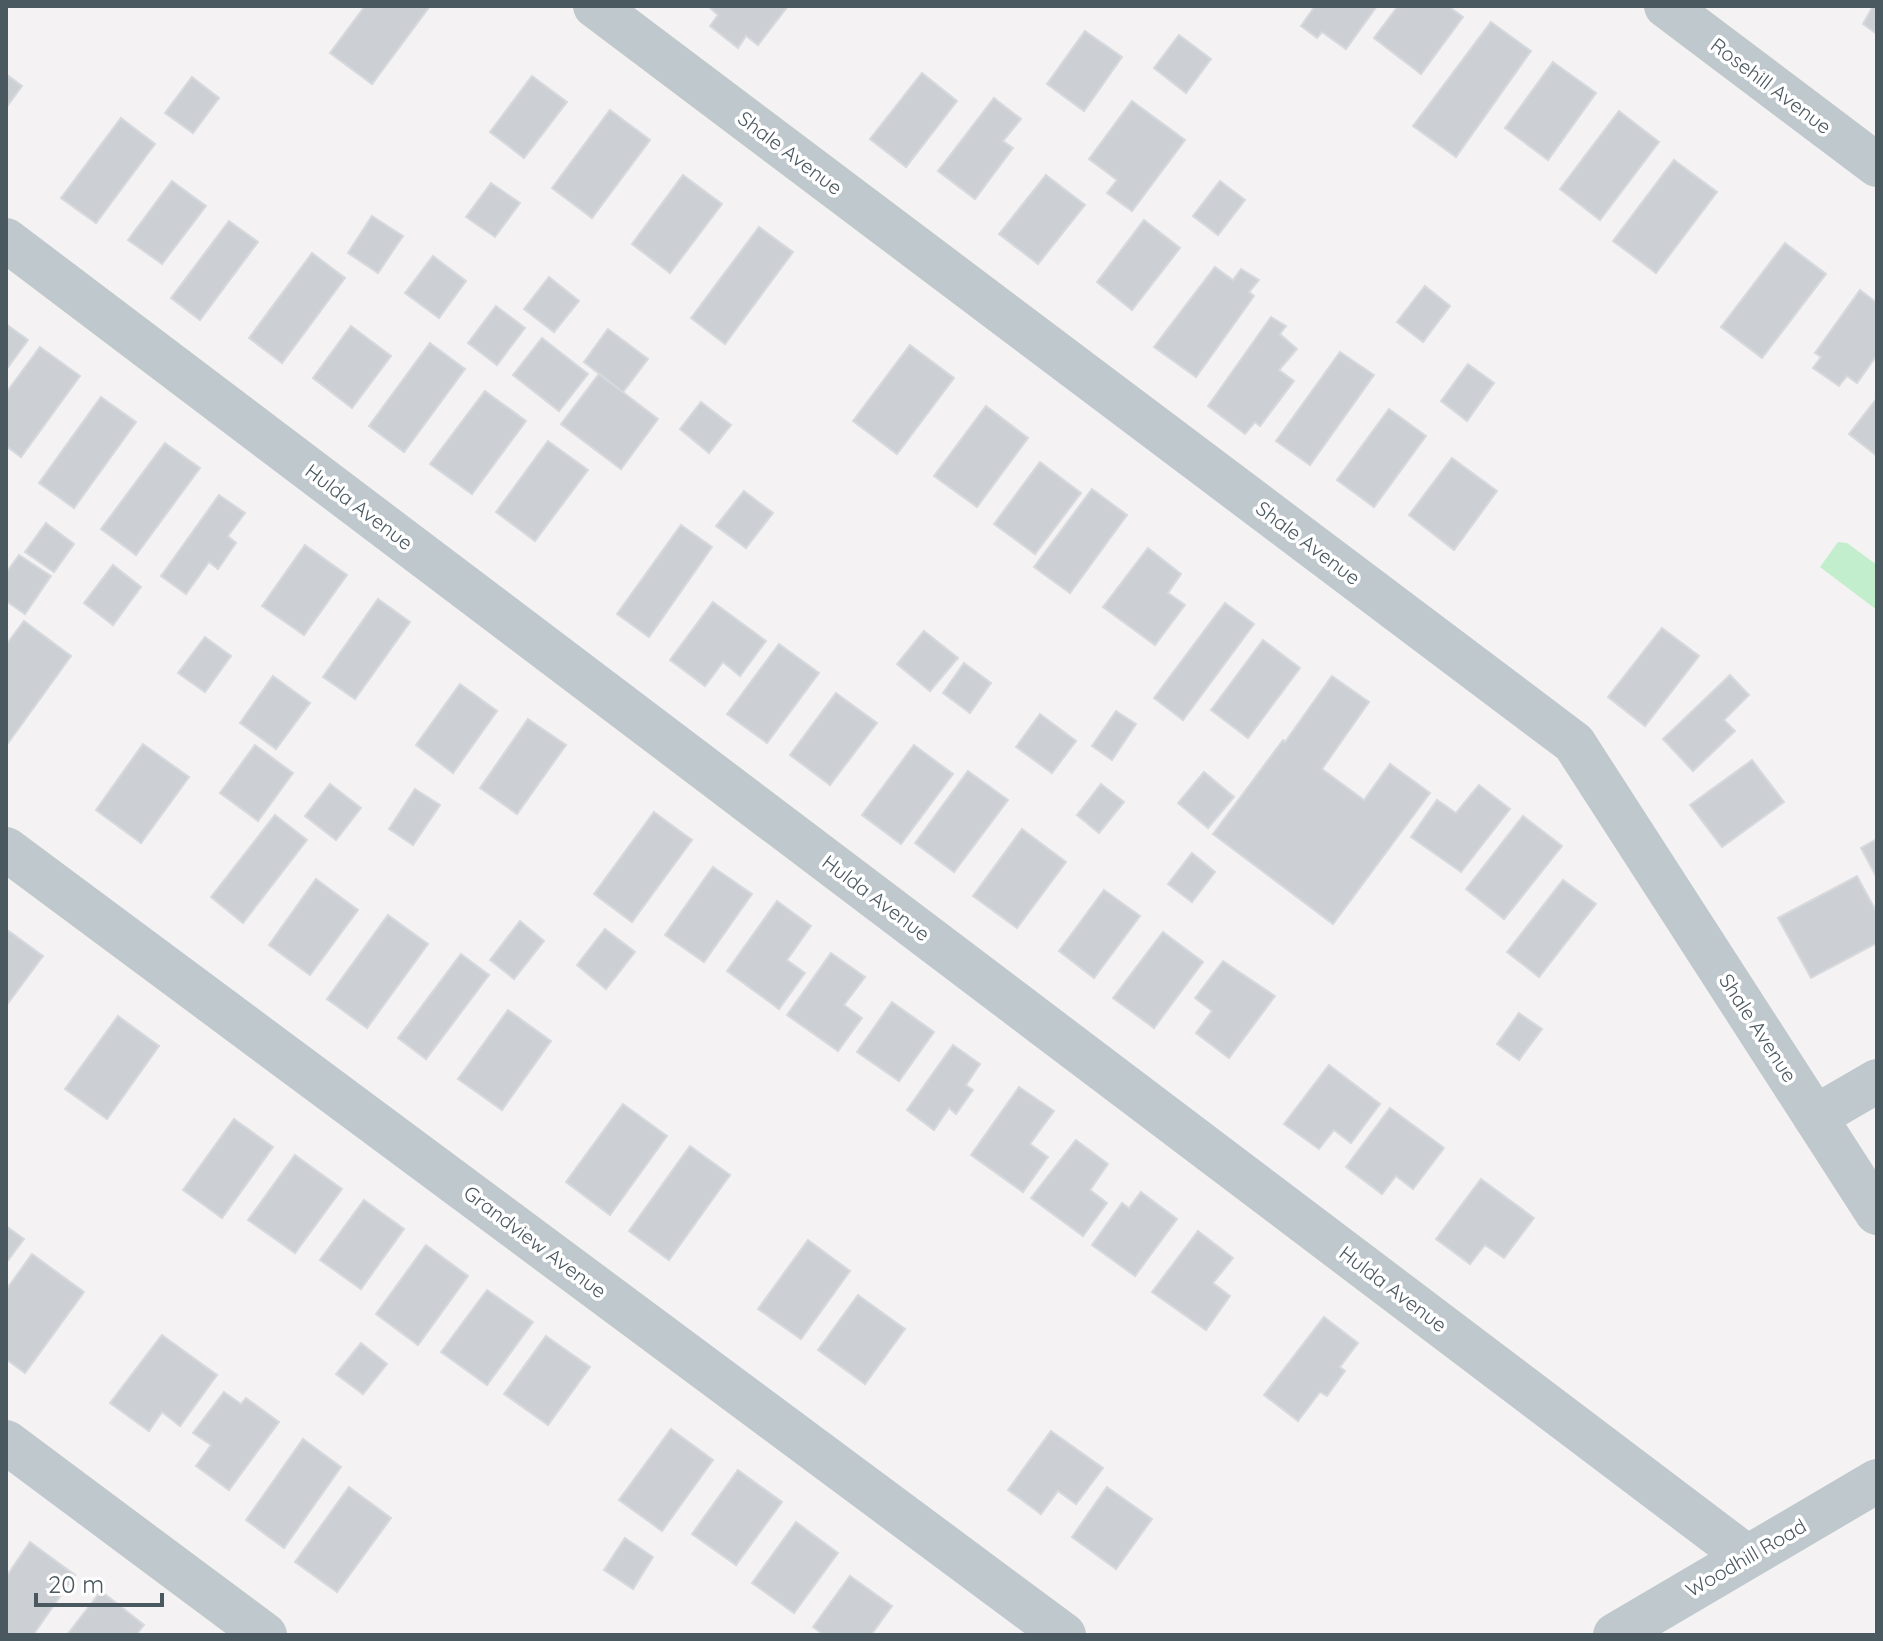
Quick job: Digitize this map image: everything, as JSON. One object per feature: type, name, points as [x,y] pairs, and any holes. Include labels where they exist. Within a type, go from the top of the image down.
[{"type":"street","name":"Shale Avenue","points":[[595,6],[1574,743],[1877,1213]]},
{"type":"street","name":"Rosehill Avenue","points":[[1666,6],[1877,165]]},
{"type":"street","name":"Hulda Avenue","points":[[6,240],[1746,1556]]},
{"type":"street","name":"Grandview Avenue","points":[[6,849],[1064,1635]]},
{"type":"street","points":[[1815,1117],[1877,1081]]},
{"type":"street","points":[[6,1442],[265,1635]]},
{"type":"street","name":"Woodhill Road","points":[[1615,1635],[1877,1481]]},
{"type":"green space","points":[[1838,542],[1847,543],[1877,565],[1877,610],[1820,567]]},
{"type":"building","points":[[365,6],[430,6],[372,84],[330,53]]},
{"type":"building","points":[[708,6],[788,6],[758,45],[746,36],[738,48],[710,26],[718,15]]},
{"type":"building","points":[[1315,6],[1377,6],[1346,49],[1322,32],[1317,38],[1301,26]]},
{"type":"building","points":[[1398,6],[1454,6],[1452,9],[1463,17],[1421,74],[1374,38]]},
{"type":"building","points":[[1873,6],[1877,6],[1877,34],[1863,24]]},
{"type":"building","points":[[1491,22],[1531,51],[1456,157],[1413,126]]},
{"type":"building","points":[[1085,31],[1122,57],[1084,111],[1047,84]]},
{"type":"building","points":[[1179,35],[1211,59],[1186,93],[1154,68]]},
{"type":"building","points":[[1553,62],[1596,93],[1548,160],[1505,128]]},
{"type":"building","points":[[922,73],[957,101],[906,167],[870,139]]},
{"type":"building","points":[[6,74],[22,86],[6,108]]},
{"type":"building","points":[[532,76],[567,102],[524,158],[490,132]]},
{"type":"building","points":[[192,77],[219,98],[193,133],[165,113]]},
{"type":"building","points":[[994,98],[1021,119],[1003,141],[1013,148],[975,199],[938,171]]},
{"type":"building","points":[[1132,101],[1185,140],[1132,211],[1107,193],[1117,180],[1089,159]]},
{"type":"building","points":[[610,110],[650,140],[592,218],[552,188]]},
{"type":"building","points":[[1619,111],[1659,142],[1600,220],[1560,189]]},
{"type":"building","points":[[121,118],[155,144],[96,223],[61,198]]},
{"type":"building","points":[[1674,160],[1717,192],[1656,273],[1613,241]]},
{"type":"building","points":[[683,175],[722,204],[670,273],[632,244]]},
{"type":"building","points":[[1046,175],[1085,205],[1038,264],[999,234]]},
{"type":"building","points":[[172,181],[206,206],[162,264],[128,240]]},
{"type":"building","points":[[1220,181],[1245,200],[1218,235],[1193,216]]},
{"type":"building","points":[[491,183],[520,203],[495,237],[466,217]]},
{"type":"building","points":[[372,216],[403,236],[378,273],[348,253]]},
{"type":"building","points":[[1144,220],[1180,248],[1132,310],[1097,282]]},
{"type":"building","points":[[229,221],[258,242],[200,320],[171,298]]},
{"type":"building","points":[[759,227],[793,252],[725,344],[691,318]]},
{"type":"building","points":[[1785,243],[1826,274],[1762,358],[1721,327]]},
{"type":"building","points":[[312,253],[345,278],[282,363],[249,338]]},
{"type":"building","points":[[433,256],[466,281],[439,318],[405,293]]},
{"type":"building","points":[[1215,267],[1233,280],[1241,269],[1259,280],[1249,292],[1254,296],[1196,377],[1154,347]]},
{"type":"building","points":[[549,277],[579,301],[554,332],[524,309]]},
{"type":"building","points":[[1425,286],[1450,306],[1423,342],[1397,322]]},
{"type":"building","points":[[1860,290],[1877,303],[1877,355],[1857,383],[1847,376],[1839,386],[1813,368],[1821,357],[1815,353]]},
{"type":"building","points":[[496,306],[525,328],[497,365],[468,343]]},
{"type":"building","points":[[1271,317],[1286,326],[1280,334],[1297,349],[1279,370],[1294,381],[1260,426],[1255,422],[1245,434],[1208,406]]},
{"type":"building","points":[[6,324],[28,340],[6,370]]},
{"type":"building","points":[[351,326],[391,356],[352,408],[313,378]]},
{"type":"building","points":[[608,329],[648,359],[623,392],[584,362]]},
{"type":"building","points":[[542,338],[588,374],[559,411],[513,375]]},
{"type":"building","points":[[430,343],[465,369],[404,452],[369,426]]},
{"type":"building","points":[[910,345],[954,378],[897,454],[853,421]]},
{"type":"building","points":[[40,347],[80,376],[21,457],[6,446],[6,393]]},
{"type":"building","points":[[1340,352],[1374,375],[1310,465],[1276,441]]},
{"type":"building","points":[[1468,364],[1494,383],[1467,421],[1441,401]]},
{"type":"building","points":[[599,374],[658,419],[621,469],[561,424]]},
{"type":"building","points":[[485,391],[526,421],[472,494],[430,464]]},
{"type":"building","points":[[101,397],[136,422],[74,508],[39,483]]},
{"type":"building","points":[[1877,398],[1877,456],[1849,434]]},
{"type":"building","points":[[701,402],[731,425],[709,453],[680,429]]},
{"type":"building","points":[[986,406],[1028,438],[977,507],[934,476]]},
{"type":"building","points":[[1389,409],[1426,436],[1374,507],[1337,480]]},
{"type":"building","points":[[548,441],[588,470],[535,541],[496,512]]},
{"type":"building","points":[[165,443],[200,468],[136,555],[101,529]]},
{"type":"building","points":[[1452,458],[1497,491],[1454,550],[1409,515]]},
{"type":"building","points":[[1040,462],[1081,493],[1035,554],[994,524]]},
{"type":"building","points":[[1092,489],[1127,515],[1070,593],[1034,567]]},
{"type":"building","points":[[744,491],[773,513],[746,548],[716,526]]},
{"type":"building","points":[[219,495],[245,513],[228,536],[236,543],[218,569],[209,562],[186,594],[161,576]]},
{"type":"building","points":[[46,523],[74,544],[54,572],[25,552]]},
{"type":"building","points":[[681,525],[712,547],[649,637],[617,614]]},
{"type":"building","points":[[305,545],[347,575],[304,635],[262,606]]},
{"type":"building","points":[[1148,548],[1181,574],[1168,593],[1185,605],[1155,645],[1103,607]]},
{"type":"building","points":[[19,555],[51,576],[25,614],[6,601],[6,573]]},
{"type":"building","points":[[113,565],[141,587],[113,625],[84,603]]},
{"type":"building","points":[[378,599],[410,622],[355,699],[323,677]]},
{"type":"building","points":[[713,602],[766,641],[740,676],[723,662],[705,686],[670,660]]},
{"type":"building","points":[[1225,603],[1254,624],[1183,720],[1154,698]]},
{"type":"building","points":[[24,621],[71,656],[6,746],[6,645]]},
{"type":"building","points":[[1662,628],[1699,656],[1645,726],[1608,697]]},
{"type":"building","points":[[924,631],[958,658],[930,691],[897,664]]},
{"type":"building","points":[[205,637],[231,656],[205,692],[178,673]]},
{"type":"building","points":[[1263,640],[1300,668],[1248,738],[1211,710]]},
{"type":"building","points":[[779,644],[819,673],[767,743],[727,714]]},
{"type":"building","points":[[964,663],[991,683],[970,713],[943,693]]},
{"type":"building","points":[[1730,675],[1749,695],[1724,720],[1735,731],[1693,771],[1663,739]]},
{"type":"building","points":[[273,676],[310,703],[276,749],[240,723]]},
{"type":"building","points":[[1332,676],[1369,702],[1322,769],[1364,800],[1390,764],[1430,793],[1333,924],[1213,834]]},
{"type":"building","points":[[460,684],[497,711],[453,773],[416,745]]},
{"type":"building","points":[[836,693],[877,723],[830,785],[790,755]]},
{"type":"building","points":[[1116,711],[1136,724],[1112,760],[1092,746]]},
{"type":"building","points":[[1040,714],[1076,741],[1052,773],[1016,747]]},
{"type":"building","points":[[528,719],[566,745],[517,814],[480,788]]},
{"type":"building","points":[[143,744],[189,777],[141,843],[96,810]]},
{"type":"building","points":[[255,745],[293,773],[258,821],[220,793]]},
{"type":"building","points":[[914,745],[953,774],[901,844],[862,815]]},
{"type":"building","points":[[1752,760],[1784,802],[1722,847],[1690,805]]},
{"type":"building","points":[[968,771],[1008,800],[954,872],[915,843]]},
{"type":"building","points":[[1204,772],[1234,797],[1208,828],[1178,803]]},
{"type":"building","points":[[330,784],[361,808],[336,840],[305,816]]},
{"type":"building","points":[[1101,784],[1124,802],[1099,833],[1077,815]]},
{"type":"building","points":[[1479,785],[1510,809],[1461,872],[1411,837],[1437,800],[1456,813]]},
{"type":"building","points":[[415,789],[440,805],[413,845],[389,829]]},
{"type":"building","points":[[654,812],[692,840],[632,922],[594,894]]},
{"type":"building","points":[[275,815],[307,840],[243,923],[211,897]]},
{"type":"building","points":[[1523,816],[1562,846],[1504,919],[1466,889]]},
{"type":"building","points":[[1022,829],[1066,862],[1017,928],[973,896]]},
{"type":"building","points":[[1877,839],[1877,878],[1861,848]]},
{"type":"building","points":[[1192,853],[1215,872],[1192,902],[1168,884]]},
{"type":"building","points":[[713,867],[752,894],[704,962],[665,935]]},
{"type":"building","points":[[1857,876],[1877,913],[1877,943],[1811,978],[1778,918]]},
{"type":"building","points":[[316,879],[358,910],[310,975],[269,945]]},
{"type":"building","points":[[1563,880],[1596,904],[1539,977],[1507,952]]},
{"type":"building","points":[[1104,890],[1140,916],[1094,978],[1059,951]]},
{"type":"building","points":[[777,901],[811,926],[787,960],[805,973],[779,1009],[727,971]]},
{"type":"building","points":[[388,915],[428,944],[367,1028],[327,999]]},
{"type":"building","points":[[520,921],[544,941],[514,979],[490,960]]},
{"type":"building","points":[[6,929],[43,956],[6,1006]]},
{"type":"building","points":[[605,929],[635,952],[606,989],[577,965]]},
{"type":"building","points":[[1163,932],[1203,962],[1154,1028],[1113,998]]},
{"type":"building","points":[[831,953],[865,977],[844,1005],[862,1018],[838,1051],[787,1015]]},
{"type":"building","points":[[461,954],[489,975],[426,1059],[398,1038]]},
{"type":"building","points":[[1223,961],[1275,996],[1229,1058],[1196,1033],[1212,1011],[1195,998]]},
{"type":"building","points":[[892,1002],[934,1032],[899,1081],[857,1052]]},
{"type":"building","points":[[508,1010],[551,1041],[502,1110],[458,1079]]},
{"type":"building","points":[[1519,1013],[1542,1029],[1519,1060],[1497,1044]]},
{"type":"building","points":[[118,1016],[159,1046],[107,1119],[65,1089]]},
{"type":"building","points":[[953,1045],[980,1064],[966,1085],[973,1090],[956,1114],[949,1108],[934,1130],[907,1110]]},
{"type":"building","points":[[1329,1065],[1380,1104],[1351,1143],[1334,1130],[1319,1149],[1284,1124]]},
{"type":"building","points":[[1019,1087],[1054,1111],[1030,1144],[1048,1157],[1023,1192],[971,1155]]},
{"type":"building","points":[[623,1104],[667,1136],[610,1215],[566,1182]]},
{"type":"building","points":[[1390,1108],[1444,1148],[1413,1189],[1396,1176],[1382,1194],[1346,1167]]},
{"type":"building","points":[[234,1119],[273,1147],[222,1218],[183,1190]]},
{"type":"building","points":[[1076,1140],[1108,1164],[1090,1190],[1107,1203],[1083,1236],[1031,1198]]},
{"type":"building","points":[[690,1146],[730,1175],[669,1260],[629,1231]]},
{"type":"building","points":[[295,1155],[342,1189],[295,1253],[248,1220]]},
{"type":"building","points":[[1481,1179],[1534,1218],[1504,1258],[1485,1245],[1470,1264],[1436,1239]]},
{"type":"building","points":[[1141,1192],[1177,1219],[1135,1276],[1092,1245],[1122,1203],[1129,1208]]},
{"type":"building","points":[[364,1200],[404,1229],[361,1289],[320,1260]]},
{"type":"building","points":[[6,1226],[24,1239],[6,1263]]},
{"type":"building","points":[[1198,1231],[1233,1258],[1213,1283],[1230,1296],[1206,1330],[1152,1292]]},
{"type":"building","points":[[808,1240],[850,1271],[801,1339],[758,1309]]},
{"type":"building","points":[[426,1245],[468,1276],[418,1345],[376,1314]]},
{"type":"building","points":[[32,1254],[84,1292],[25,1373],[6,1359],[6,1290]]},
{"type":"building","points":[[487,1290],[533,1322],[487,1385],[441,1352]]},
{"type":"building","points":[[858,1295],[905,1329],[865,1384],[818,1350]]},
{"type":"building","points":[[1324,1317],[1358,1343],[1340,1367],[1345,1371],[1327,1396],[1320,1392],[1298,1421],[1264,1395]]},
{"type":"building","points":[[162,1335],[217,1375],[180,1426],[162,1412],[149,1431],[110,1403]]},
{"type":"building","points":[[546,1336],[590,1367],[548,1425],[504,1394]]},
{"type":"building","points":[[361,1343],[387,1364],[363,1394],[336,1374]]},
{"type":"building","points":[[224,1392],[241,1404],[246,1398],[279,1422],[229,1490],[196,1466],[211,1445],[193,1433]]},
{"type":"building","points":[[671,1429],[713,1460],[662,1531],[619,1500]]},
{"type":"building","points":[[1051,1431],[1103,1468],[1076,1504],[1058,1491],[1041,1514],[1008,1490]]},
{"type":"building","points":[[303,1439],[341,1467],[284,1548],[246,1520]]},
{"type":"building","points":[[738,1470],[782,1502],[736,1565],[692,1534]]},
{"type":"building","points":[[349,1487],[391,1518],[337,1592],[295,1562]]},
{"type":"building","points":[[1107,1487],[1152,1519],[1116,1569],[1072,1537]]},
{"type":"building","points":[[796,1522],[838,1553],[794,1613],[752,1583]]},
{"type":"building","points":[[625,1538],[653,1557],[633,1589],[604,1570]]},
{"type":"building","points":[[30,1542],[75,1575],[33,1635],[6,1635],[6,1577]]},
{"type":"building","points":[[850,1576],[892,1606],[871,1635],[824,1635],[813,1627]]},
{"type":"building","points":[[101,1591],[144,1625],[136,1635],[67,1635]]}]
